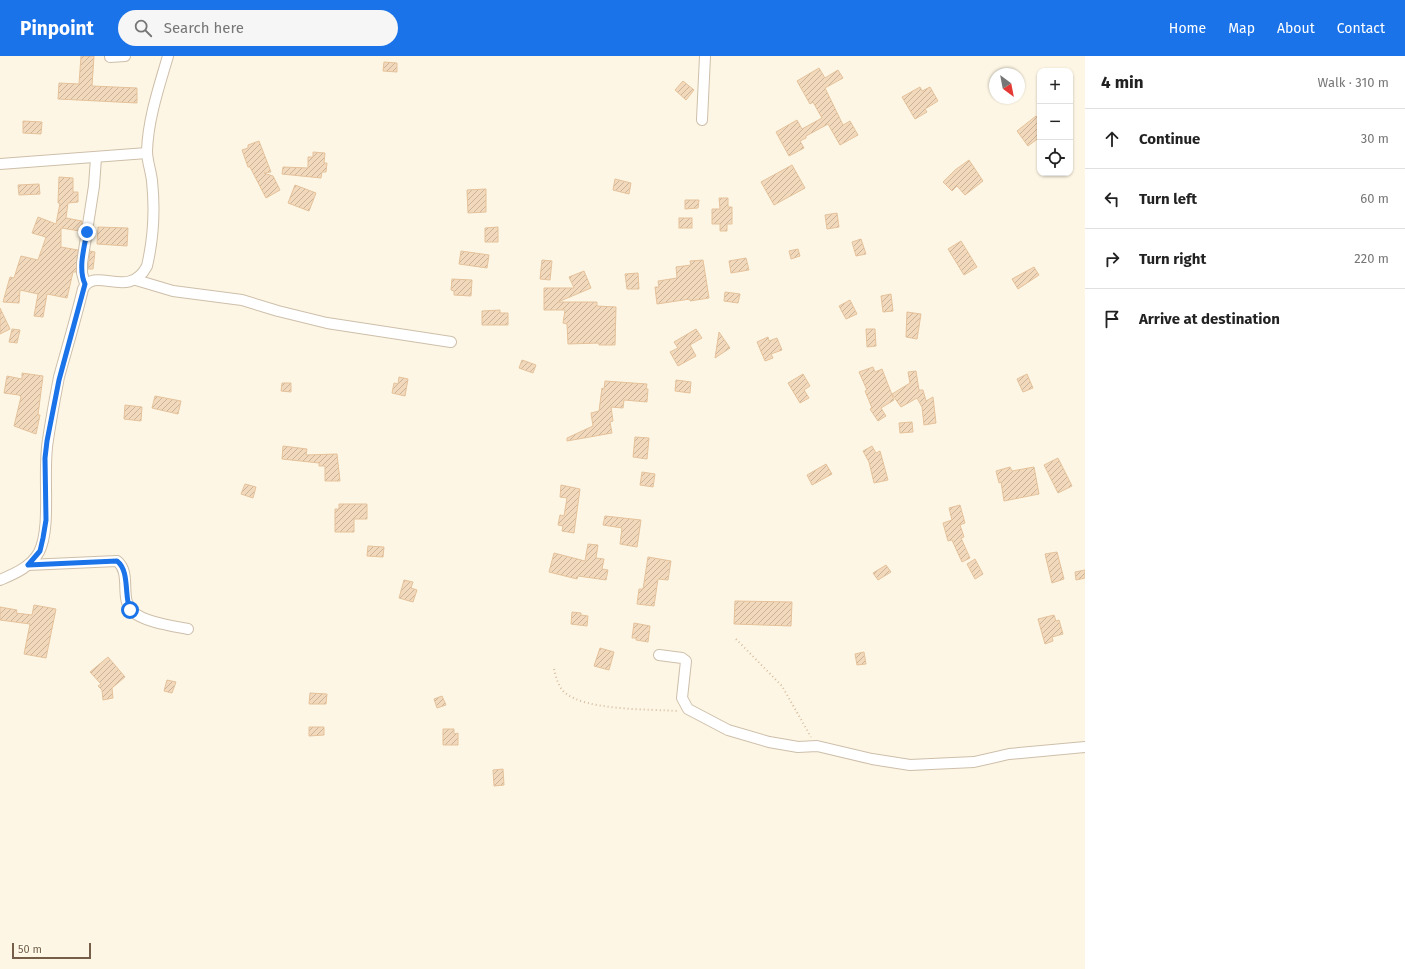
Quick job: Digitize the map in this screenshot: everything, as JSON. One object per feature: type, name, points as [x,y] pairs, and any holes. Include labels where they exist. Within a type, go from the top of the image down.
[{"type":"street","points":[[110,57],[125,56]]},
{"type":"street","points":[[85,284],[95,280],[120,283],[136,280],[144,274],[147,266],[154,203],[147,153],[151,122],[168,56]]},
{"type":"street","points":[[702,120],[705,56]]},
{"type":"street","points":[[0,164],[147,153]]},
{"type":"street","points":[[0,580],[28,565],[40,551],[43,538],[46,520],[45,458],[47,441],[62,366],[85,284],[82,273],[82,263],[94,186],[96,158]]},
{"type":"street","points":[[136,280],[173,291],[242,300],[278,311],[327,323],[452,342]]},
{"type":"street","points":[[28,565],[117,561],[124,570],[127,602],[130,610],[137,615],[158,622],[188,629]]},
{"type":"street","points":[[659,655],[682,658],[686,661],[682,698],[684,705],[691,712],[720,727],[754,738],[798,747],[817,746],[872,759],[910,765],[974,762],[1009,754],[1085,747]]},
{"type":"path","points":[[736,639],[782,686],[817,746]]},
{"type":"path","points":[[554,670],[558,685],[563,691],[579,700],[631,708],[691,712]]},
{"type":"building","points":[[81,56],[94,56],[92,86],[137,88],[137,103],[58,99],[59,83],[79,84]]},
{"type":"building","points":[[384,62],[397,63],[397,72],[383,71]]},
{"type":"building","points":[[819,68],[825,78],[838,70],[843,78],[825,88],[843,125],[850,121],[858,135],[840,145],[828,124],[806,136],[806,138],[800,141],[804,148],[789,156],[776,132],[797,120],[802,129],[822,118],[813,102],[810,104],[797,81]]},
{"type":"building","points":[[683,81],[694,90],[686,100],[675,90]]},
{"type":"building","points":[[920,87],[922,91],[930,87],[938,101],[925,109],[927,112],[915,119],[902,97]]},
{"type":"building","points":[[1036,116],[1037,117],[1037,139],[1028,146],[1017,131]]},
{"type":"building","points":[[23,121],[42,122],[41,134],[23,133]]},
{"type":"building","points":[[259,141],[271,172],[264,173],[273,176],[280,190],[266,198],[250,167],[248,167],[242,150],[248,148],[248,145]]},
{"type":"building","points":[[313,152],[325,153],[324,163],[327,163],[326,172],[322,172],[321,178],[282,174],[283,167],[308,168],[308,157],[313,157]]},
{"type":"building","points":[[969,160],[983,181],[965,195],[957,186],[952,191],[943,182],[955,170]]},
{"type":"building","points":[[792,165],[805,188],[774,205],[761,182]]},
{"type":"building","points":[[59,177],[73,178],[73,192],[78,192],[78,202],[68,203],[66,218],[82,221],[80,231],[61,228],[61,247],[78,250],[76,272],[73,272],[67,298],[47,294],[43,317],[34,316],[38,294],[20,290],[19,303],[3,302],[10,277],[14,278],[21,256],[38,260],[46,237],[32,233],[38,217],[56,224],[60,203],[58,203]]},
{"type":"building","points":[[615,179],[631,183],[629,194],[613,190]]},
{"type":"building","points":[[39,184],[40,194],[19,195],[18,185]]},
{"type":"building","points":[[295,185],[316,193],[309,211],[288,203]]},
{"type":"building","points":[[486,189],[486,212],[468,213],[467,190]]},
{"type":"building","points":[[719,198],[728,198],[728,207],[732,207],[732,224],[727,224],[727,231],[720,231],[720,224],[712,224],[712,209],[720,209]]},
{"type":"building","points":[[685,200],[699,200],[698,208],[685,209]]},
{"type":"building","points":[[837,213],[839,227],[827,229],[825,215]]},
{"type":"building","points":[[679,218],[692,218],[692,228],[679,228]]},
{"type":"building","points":[[98,227],[128,228],[127,246],[97,244]]},
{"type":"building","points":[[498,227],[498,242],[485,242],[485,228]]},
{"type":"building","points":[[861,239],[866,254],[856,256],[852,242]]},
{"type":"building","points":[[961,241],[977,267],[964,275],[948,249]]},
{"type":"building","points":[[798,249],[800,256],[791,259],[789,251]]},
{"type":"building","points":[[90,251],[95,252],[93,269],[88,269]]},
{"type":"building","points":[[461,251],[489,255],[487,268],[459,264]]},
{"type":"building","points":[[746,258],[749,270],[731,273],[729,261]]},
{"type":"building","points":[[542,260],[552,261],[550,280],[540,279]]},
{"type":"building","points":[[703,260],[709,298],[657,304],[655,287],[659,287],[658,281],[677,278],[676,267],[691,265],[690,261]]},
{"type":"building","points":[[1034,267],[1039,275],[1018,289],[1012,279]]},
{"type":"building","points":[[584,271],[591,288],[558,302],[597,302],[597,306],[616,307],[615,345],[599,345],[599,343],[568,344],[567,324],[563,323],[565,310],[544,310],[544,288],[574,288],[569,277]]},
{"type":"building","points":[[638,273],[639,289],[627,289],[625,274]]},
{"type":"building","points":[[452,279],[472,280],[471,296],[454,295],[454,291],[451,290]]},
{"type":"building","points":[[725,292],[740,294],[738,303],[724,301]]},
{"type":"building","points":[[891,294],[893,311],[883,312],[881,296]]},
{"type":"building","points":[[850,300],[857,314],[846,319],[839,306]]},
{"type":"building","points":[[0,308],[10,329],[0,334]]},
{"type":"building","points":[[500,310],[500,313],[508,313],[508,325],[482,325],[482,311]]},
{"type":"building","points":[[907,312],[921,314],[917,339],[906,337]]},
{"type":"building","points":[[12,329],[20,330],[17,343],[9,342]]},
{"type":"building","points":[[696,329],[702,338],[690,345],[696,356],[678,366],[670,352],[678,348],[674,342]]},
{"type":"building","points":[[866,329],[875,329],[876,346],[867,347]]},
{"type":"building","points":[[719,332],[730,348],[715,358]]},
{"type":"building","points":[[768,337],[769,341],[777,338],[782,350],[771,354],[773,358],[765,361],[757,342]]},
{"type":"building","points":[[522,360],[536,365],[533,373],[519,368]]},
{"type":"building","points":[[873,367],[875,372],[882,369],[894,400],[881,408],[886,416],[878,421],[870,409],[872,408],[865,391],[867,390],[859,372]]},
{"type":"building","points":[[916,371],[919,390],[923,390],[926,401],[933,397],[936,423],[924,425],[922,407],[917,398],[901,407],[892,394],[910,383],[908,372]]},
{"type":"building","points":[[22,373],[43,376],[38,415],[40,415],[36,434],[14,426],[21,397],[19,395],[4,393],[7,376],[22,379]]},
{"type":"building","points":[[803,374],[810,386],[804,390],[809,398],[800,403],[788,383]]},
{"type":"building","points":[[1027,374],[1033,388],[1023,392],[1017,379]]},
{"type":"building","points":[[399,377],[408,379],[405,396],[392,393],[394,383],[398,384]]},
{"type":"building","points":[[676,380],[691,382],[690,393],[675,391]]},
{"type":"building","points":[[605,381],[647,384],[647,402],[624,400],[623,408],[611,407],[613,421],[610,422],[612,433],[567,441],[567,438],[593,426],[591,413],[599,411],[602,388],[604,389]]},
{"type":"building","points":[[282,383],[291,383],[291,392],[281,391]]},
{"type":"building","points":[[155,396],[181,401],[178,414],[152,408]]},
{"type":"building","points":[[125,405],[142,407],[141,421],[124,419]]},
{"type":"building","points":[[912,422],[913,432],[900,433],[899,423]]},
{"type":"building","points":[[635,437],[649,438],[647,459],[633,457]]},
{"type":"building","points":[[283,446],[307,449],[306,455],[337,454],[340,481],[325,481],[325,466],[319,466],[319,463],[282,459]]},
{"type":"building","points":[[872,446],[876,453],[880,451],[888,480],[874,483],[869,462],[863,451]]},
{"type":"building","points":[[1058,458],[1072,486],[1058,493],[1044,465]]},
{"type":"building","points":[[826,464],[832,474],[812,485],[807,475]]},
{"type":"building","points":[[1010,467],[1012,471],[1034,467],[1039,494],[1004,501],[1001,482],[999,483],[996,471]]},
{"type":"building","points":[[642,472],[655,474],[653,487],[640,485]]},
{"type":"building","points":[[245,484],[256,487],[253,498],[241,494]]},
{"type":"building","points":[[561,485],[580,489],[574,533],[562,531],[563,526],[558,525],[560,515],[564,516],[567,498],[560,497]]},
{"type":"building","points":[[339,504],[367,504],[367,519],[354,519],[354,532],[335,532],[335,509],[339,509]]},
{"type":"building","points":[[960,505],[965,523],[960,525],[964,537],[961,538],[970,558],[962,562],[952,540],[948,541],[943,523],[952,520],[949,508]]},
{"type":"building","points":[[605,516],[641,520],[637,547],[620,544],[622,528],[603,525]]},
{"type":"building","points":[[588,544],[598,545],[596,558],[604,559],[602,569],[608,570],[606,580],[578,576],[577,579],[549,572],[554,553],[585,561]]},
{"type":"building","points":[[368,546],[384,547],[383,557],[367,556]]},
{"type":"building","points":[[1057,552],[1064,579],[1052,583],[1045,554]]},
{"type":"building","points":[[648,557],[671,561],[668,580],[658,579],[654,606],[637,604],[639,589],[643,589]]},
{"type":"building","points":[[975,559],[983,574],[975,579],[967,564]]},
{"type":"building","points":[[886,565],[891,572],[878,580],[873,573]]},
{"type":"building","points":[[1085,570],[1085,578],[1076,580],[1075,572]]},
{"type":"building","points":[[404,580],[413,582],[411,588],[417,590],[413,602],[399,598]]},
{"type":"building","points":[[735,601],[792,602],[791,626],[734,624]]},
{"type":"building","points":[[34,605],[56,609],[46,658],[24,654],[30,624],[0,620],[0,607],[17,610],[16,613],[32,615]]},
{"type":"building","points":[[572,612],[581,613],[581,615],[588,616],[587,626],[571,624]]},
{"type":"building","points":[[1054,615],[1056,621],[1059,620],[1063,634],[1052,637],[1053,641],[1045,644],[1038,619]]},
{"type":"building","points":[[634,623],[650,626],[648,642],[632,638]]},
{"type":"building","points":[[600,648],[614,652],[609,670],[594,666]]},
{"type":"building","points":[[864,652],[866,664],[857,665],[855,654]]},
{"type":"building","points":[[108,657],[125,677],[112,688],[113,698],[103,700],[102,690],[98,686],[101,684],[90,672]]},
{"type":"building","points":[[167,680],[176,682],[172,693],[164,691]]},
{"type":"building","points":[[310,693],[327,694],[326,704],[309,704]]},
{"type":"building","points":[[442,696],[446,705],[437,708],[434,699]]},
{"type":"building","points":[[309,727],[324,727],[324,735],[309,736]]},
{"type":"building","points":[[443,729],[454,729],[454,734],[458,733],[458,745],[443,745]]},
{"type":"building","points":[[503,769],[504,785],[494,786],[493,770]]},
{"type":"route","points":[[87,232],[82,263],[82,278],[85,284],[82,288],[77,314],[67,346],[47,441],[45,458],[46,520],[43,538],[40,551],[28,565],[61,565],[109,560],[117,561],[121,564],[124,570],[127,602],[130,610]]}]
